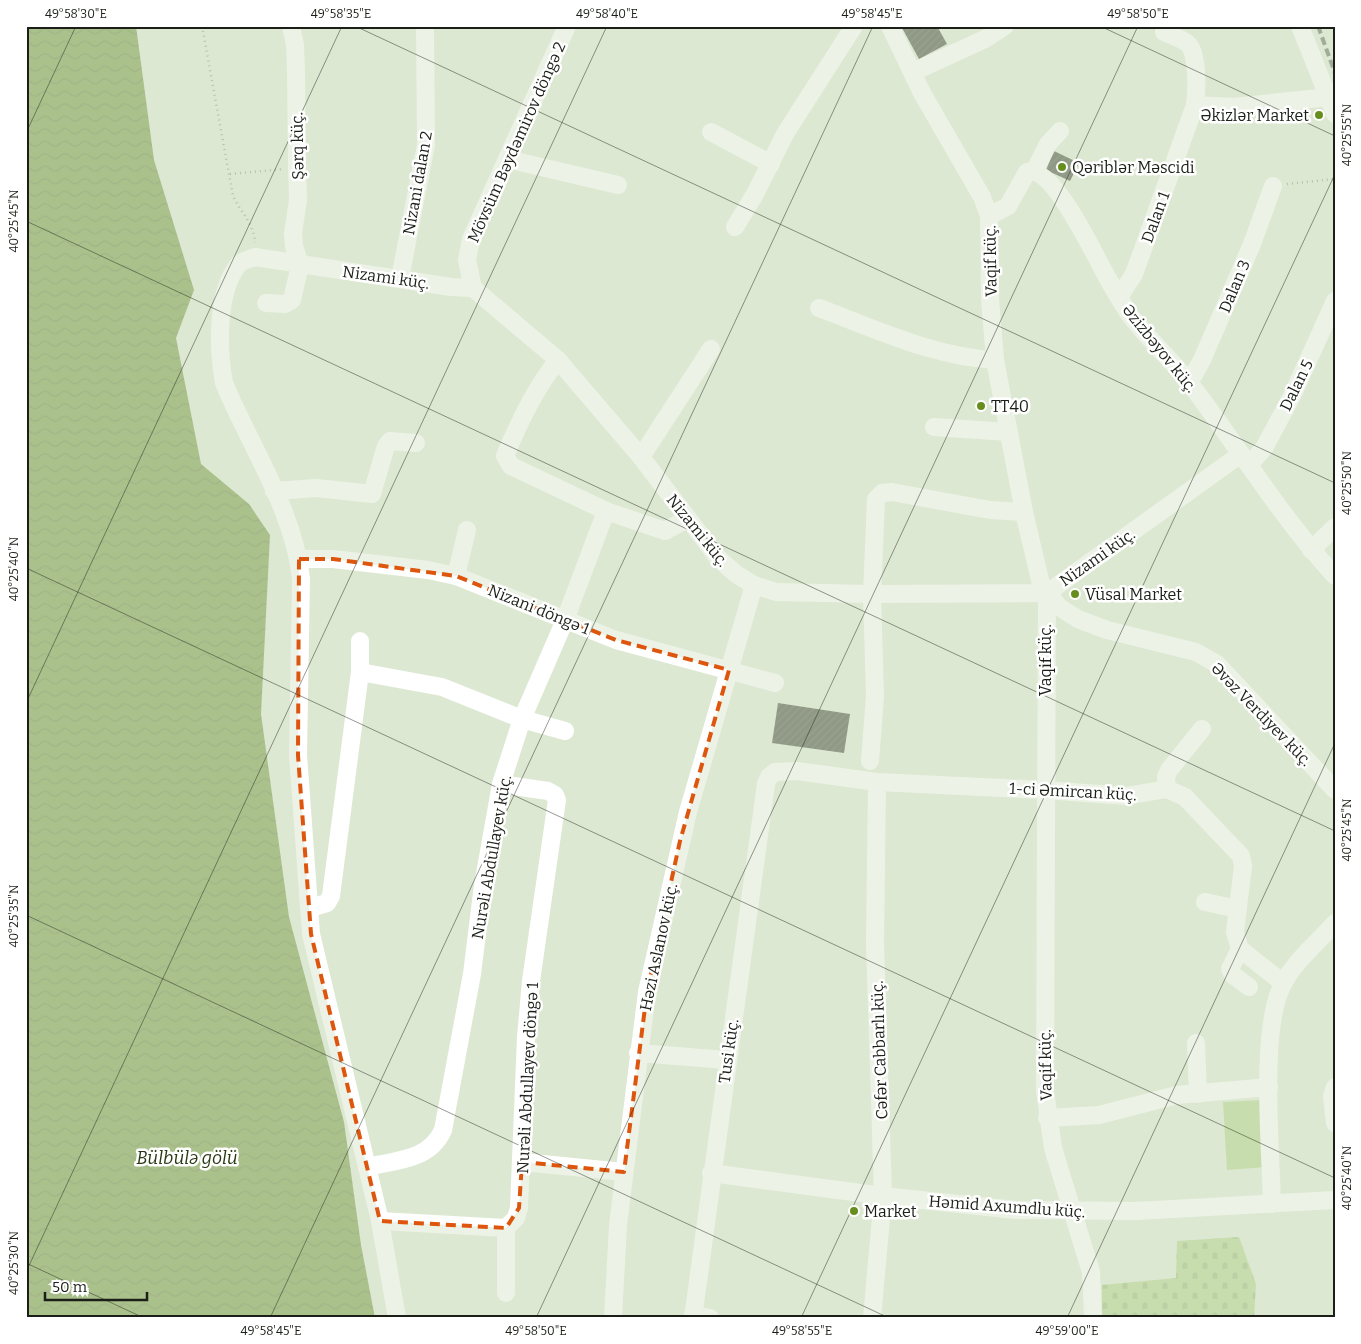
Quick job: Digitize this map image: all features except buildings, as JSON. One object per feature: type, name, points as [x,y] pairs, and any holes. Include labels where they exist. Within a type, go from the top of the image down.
[{"type":"street","name":"Şərq küç.","points":[[291,26],[295,45],[298,200],[294,246],[300,265]]},
{"type":"street","name":"Nizani dalan 2","points":[[400,278],[426,145],[424,26]]},
{"type":"street","name":"Mövsüm Bəydəmirov döngə 2","points":[[473,288],[467,260],[471,239],[567,26]]},
{"type":"street","points":[[735,227],[799,111],[854,26]]},
{"type":"street","name":"Vaqif küç.","points":[[890,26],[912,72],[982,197],[989,216],[990,299],[995,360],[1038,576],[1047,592],[1045,790],[1045,1091],[1047,1118],[1061,1180],[1091,1272],[1094,1318]]},
{"type":"street","points":[[912,72],[984,39],[1005,26]]},
{"type":"street","points":[[1195,104],[1233,107],[1332,105],[1300,26]]},
{"type":"street","name":"Dalan 1","points":[[1119,297],[1134,274],[1195,104],[1197,91],[1194,56],[1190,46],[1164,32]]},
{"type":"street","points":[[989,216],[1008,206],[1024,177],[1030,171],[1034,172],[1048,144],[1060,131]]},
{"type":"street","points":[[711,132],[770,164]]},
{"type":"street","points":[[507,159],[618,185]]},
{"type":"street","name":"Əzizbəyov küç.","points":[[1034,172],[1050,183],[1080,225],[1133,319],[1189,383],[1311,550],[1335,576]]},
{"type":"street","name":"Dalan 3","points":[[1189,383],[1202,360],[1252,244],[1273,186]]},
{"type":"street","name":"Nizami küç.","points":[[255,257],[451,287],[473,288],[558,360],[641,457],[719,559],[736,574],[754,585],[776,592],[800,594],[1047,592],[1245,460]]},
{"type":"street","points":[[255,257],[239,263],[231,277],[219,342],[220,362],[224,383],[294,535],[299,559],[301,579],[298,755],[311,934],[380,1221],[397,1318]]},
{"type":"street","points":[[266,303],[285,304],[292,300],[300,265]]},
{"type":"street","name":"Dalan 5","points":[[1245,460],[1264,448],[1292,396],[1335,301]]},
{"type":"street","points":[[819,308],[926,347],[967,359],[995,360]]},
{"type":"street","points":[[641,457],[712,349]]},
{"type":"street","points":[[558,360],[544,377],[529,404],[505,456],[506,461],[511,466],[606,511],[666,530],[687,519]]},
{"type":"street","points":[[934,428],[1008,432]]},
{"type":"street","points":[[274,491],[317,488],[372,494],[386,446],[390,441],[416,443]]},
{"type":"street","points":[[870,761],[875,696],[872,594],[874,509],[876,499],[882,493],[892,492],[990,510],[1024,512]]},
{"type":"street","name":"Nurəli Abdullayev küç.","points":[[367,1167],[424,1154],[438,1142],[443,1130],[472,974],[483,885],[501,784],[522,719],[565,620],[606,511]]},
{"type":"street","points":[[1311,550],[1335,527]]},
{"type":"street","points":[[456,576],[467,530]]},
{"type":"street","name":"Nizani döngə 1","points":[[299,559],[332,559],[428,570],[456,576],[616,640],[775,683]]},
{"type":"street","name":"Həzi Aslanov küç.","points":[[613,1318],[618,1224],[647,992],[680,841],[754,585]]},
{"type":"street","name":"Əvəz Verdiyev küç.","points":[[1047,592],[1059,607],[1090,624],[1208,657],[1217,664],[1335,790]]},
{"type":"street","points":[[310,908],[327,903],[331,896],[360,672],[360,641]]},
{"type":"street","points":[[360,672],[442,687],[522,719],[565,732]]},
{"type":"street","points":[[1202,728],[1169,770],[1166,777],[1167,789],[1177,791],[1189,800],[1240,856],[1243,866],[1235,932],[1240,949],[1283,983]]},
{"type":"street","name":"1-ci Əmircan küç.","points":[[766,784],[769,776],[775,772],[797,771],[877,782],[1126,796],[1167,789]]},
{"type":"street","name":"Cəfər Cabbarlı küç.","points":[[872,1318],[883,1196],[875,943],[877,782]]},
{"type":"street","name":"Nurəli Abdullayev döngə 1","points":[[501,784],[548,791],[555,795],[557,800],[530,1000],[519,1208],[516,1218],[506,1228]]},
{"type":"street","name":"Tusi küç.","points":[[699,1317],[711,1173],[766,784]]},
{"type":"street","points":[[1205,902],[1238,910]]},
{"type":"street","points":[[1272,1204],[1269,1087],[1271,1024],[1283,983],[1335,923]]},
{"type":"street","points":[[1240,949],[1230,969],[1233,975],[1249,987]]},
{"type":"street","points":[[1196,1043],[1198,1094]]},
{"type":"street","points":[[638,1053],[727,1060]]},
{"type":"street","points":[[1047,1118],[1098,1115],[1178,1096],[1269,1087]]},
{"type":"street","points":[[1334,1117],[1332,1096],[1335,1087]]},
{"type":"street","points":[[522,1162],[624,1172]]},
{"type":"street","name":"Həmid Axumdlu küç.","points":[[711,1173],[883,1196],[1016,1210],[1073,1212],[1136,1211],[1335,1200]]},
{"type":"street","points":[[380,1221],[506,1228],[506,1293]]},
{"type":"path","points":[[202,26],[233,196],[239,208],[252,224],[255,257]]},
{"type":"path","points":[[230,174],[297,167]]},
{"type":"path","points":[[1273,186],[1335,179]]},
{"type":"highlighted area","points":[[299,559],[333,559],[456,576],[616,640],[729,670],[680,841],[647,992],[624,1172],[522,1162],[519,1208],[506,1228],[380,1221],[311,934],[298,755]]},
{"type":"green space","points":[[1262,1100],[1266,1167],[1227,1170],[1223,1102]]},
{"type":"green space","points":[[1239,1237],[1256,1284],[1254,1318],[1102,1318],[1102,1285],[1176,1278],[1177,1241]]},
{"type":"water","name":"Bülbülə gölü","points":[[26,26],[136,26],[154,160],[194,290],[176,338],[201,464],[249,504],[270,535],[261,714],[289,917],[344,1122],[361,1245],[375,1318],[26,1318]]},
{"type":"railway","points":[[1318,26],[1335,73]]},
{"type":"place","name":"Əkizlər Market","points":[[1319,115]]},
{"type":"place","name":"Qəriblər Məscidi","points":[[1062,167]]},
{"type":"place","name":"TT40","points":[[981,406]]},
{"type":"place","name":"Vüsal Market","points":[[1075,594]]},
{"type":"place","name":"Market","points":[[854,1211]]}]
